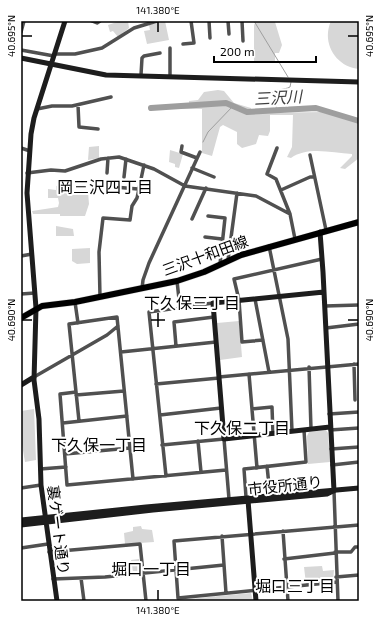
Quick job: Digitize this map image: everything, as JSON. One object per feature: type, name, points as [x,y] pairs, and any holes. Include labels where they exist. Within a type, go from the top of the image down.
[{"type":"main road","name":"三沢十和田線","points":[[36,308],[76,302],[177,281],[228,260],[269,246],[359,222]]},
{"type":"main road","points":[[21,318],[36,308]]},
{"type":"street","points":[[21,32],[24,21]]},
{"type":"street","name":"裏ゲート通り","points":[[57,601],[49,552],[41,485],[39,419],[34,378],[36,308],[32,254],[24,193],[37,109],[65,21]]},
{"type":"street","points":[[92,21],[97,23],[100,21]]},
{"type":"street","points":[[21,50],[54,55],[75,54],[102,48],[134,28],[157,21]]},
{"type":"street","points":[[183,44],[194,43],[192,21]]},
{"type":"street","points":[[209,21],[210,38]]},
{"type":"street","points":[[228,21],[229,34]]},
{"type":"street","points":[[242,21],[243,41]]},
{"type":"street","points":[[170,48],[170,76]]},
{"type":"street","points":[[141,75],[142,58],[144,56],[160,53]]},
{"type":"street","points":[[21,58],[106,75],[359,82]]},
{"type":"street","points":[[37,109],[78,105],[111,97]]},
{"type":"street","points":[[78,105],[79,127],[98,129]]},
{"type":"street","points":[[182,146],[181,152],[197,158]]},
{"type":"street","points":[[21,148],[30,151]]},
{"type":"street","points":[[277,148],[267,174],[276,179],[282,190],[296,239]]},
{"type":"street","points":[[142,289],[142,280],[200,152]]},
{"type":"street","points":[[310,155],[326,230]]},
{"type":"street","points":[[28,173],[65,170],[108,158],[126,158],[144,165],[184,186],[256,196],[290,214]]},
{"type":"street","points":[[107,173],[108,158]]},
{"type":"street","points":[[124,177],[126,158]]},
{"type":"street","points":[[100,297],[99,252],[103,218],[130,220],[132,206],[137,198],[144,165]]},
{"type":"street","points":[[192,168],[214,177]]},
{"type":"street","points":[[282,190],[310,177],[314,177]]},
{"type":"street","points":[[114,187],[138,189]]},
{"type":"street","points":[[192,219],[206,188]]},
{"type":"street","points":[[228,260],[237,193]]},
{"type":"street","points":[[208,216],[225,218],[220,264]]},
{"type":"street","points":[[320,232],[325,306],[338,601]]},
{"type":"street","points":[[204,237],[222,239]]},
{"type":"street","points":[[269,246],[288,339],[292,431]]},
{"type":"street","points":[[21,256],[32,254]]},
{"type":"street","points":[[263,340],[242,342],[239,300],[234,279],[322,259]]},
{"type":"street","points":[[177,281],[180,308]]},
{"type":"street","points":[[166,476],[149,312],[239,300],[324,292]]},
{"type":"street","points":[[21,294],[35,294]]},
{"type":"street","points":[[255,299],[269,372]]},
{"type":"street","points":[[76,302],[78,323]]},
{"type":"street","points":[[213,303],[229,499]]},
{"type":"street","points":[[325,306],[359,305]]},
{"type":"street","points":[[79,421],[69,324],[117,317],[133,479]]},
{"type":"street","points":[[176,346],[174,322],[214,317]]},
{"type":"street","points":[[326,328],[359,324]]},
{"type":"street","points":[[21,382],[21,385],[34,378],[107,335],[118,326]]},
{"type":"street","points":[[121,352],[216,342]]},
{"type":"street","points":[[354,364],[354,378],[357,391],[355,400]]},
{"type":"street","points":[[156,384],[309,367],[359,364]]},
{"type":"street","points":[[309,367],[311,429]]},
{"type":"street","points":[[249,374],[257,468]]},
{"type":"street","points":[[354,378],[359,378]]},
{"type":"street","points":[[124,391],[60,394],[67,485],[226,470]]},
{"type":"street","points":[[252,409],[272,407],[273,434]]},
{"type":"street","points":[[160,415],[221,408]]},
{"type":"street","points":[[329,414],[359,412]]},
{"type":"street","points":[[62,423],[127,416]]},
{"type":"street","points":[[162,445],[311,429],[359,428]]},
{"type":"street","points":[[256,601],[252,533],[244,469],[306,462],[304,430]]},
{"type":"street","points":[[198,441],[201,472]]},
{"type":"street","points":[[331,449],[359,446]]},
{"type":"street","points":[[65,454],[130,448]]},
{"type":"street","points":[[332,465],[359,462]]},
{"type":"street","points":[[268,466],[270,495]]},
{"type":"street","points":[[40,469],[66,467]]},
{"type":"street","points":[[21,488],[41,485]]},
{"type":"street","points":[[334,491],[359,488]]},
{"type":"street","name":"市役所通り","points":[[21,525],[45,519],[229,499],[247,499],[270,495],[327,490],[334,491]]},
{"type":"street","name":"市役所通り","points":[[21,520],[45,519],[247,499],[327,494],[334,491]]},
{"type":"street","points":[[337,582],[178,598],[174,541],[252,533],[359,525]]},
{"type":"street","points":[[283,531],[288,601]]},
{"type":"street","points":[[222,536],[226,593]]},
{"type":"street","points":[[21,548],[48,544]]},
{"type":"street","points":[[49,552],[140,544],[146,601]]},
{"type":"street","points":[[284,559],[351,552],[355,547],[359,547]]},
{"type":"street","points":[[53,580],[224,565]]},
{"type":"street","points":[[336,577],[359,575]]},
{"type":"street","points":[[81,578],[84,601]]},
{"type":"shaded area","points":[[120,21],[128,21],[129,28],[118,37],[113,31],[110,32],[108,25]]},
{"type":"shaded area","points":[[165,21],[169,40],[147,44],[144,31],[150,30],[149,25]]},
{"type":"shaded area","points":[[256,21],[275,22],[282,45],[279,53],[275,53],[275,61],[254,61],[254,25]]},
{"type":"shaded area","points":[[331,21],[359,21],[359,69],[344,64],[337,59],[329,45],[328,29]]},
{"type":"shaded area","points":[[218,90],[224,91],[234,103],[251,108],[252,113],[324,112],[359,123],[359,158],[345,169],[340,168],[352,156],[352,154],[312,151],[298,154],[291,158],[287,157],[292,147],[293,115],[270,115],[270,131],[268,136],[259,135],[256,144],[242,148],[237,144],[237,132],[223,125],[220,127],[212,156],[202,153],[202,109],[179,109],[179,106],[189,106],[189,101],[198,100],[204,92]]},
{"type":"shaded area","points":[[99,146],[99,158],[88,160],[89,147]]},
{"type":"shaded area","points":[[170,150],[183,154],[179,168],[175,167],[175,164],[169,162]]},
{"type":"shaded area","points":[[67,185],[68,193],[88,192],[89,204],[85,216],[33,214],[32,211],[58,207],[58,198],[48,198],[48,189],[56,190],[56,186]]},
{"type":"shaded area","points":[[56,226],[73,229],[74,236],[56,236]]},
{"type":"shaded area","points":[[90,248],[90,263],[77,264],[72,261],[72,249]]},
{"type":"shaded area","points":[[239,321],[242,357],[220,360],[217,323]]},
{"type":"shaded area","points":[[34,409],[36,460],[25,462],[21,439],[21,411]]},
{"type":"shaded area","points":[[326,430],[328,433],[330,462],[308,464],[307,436],[309,432]]},
{"type":"shaded area","points":[[141,526],[142,529],[152,530],[154,542],[125,544],[124,533],[133,531],[133,527]]},
{"type":"shaded area","points":[[139,559],[140,571],[133,572],[131,560]]},
{"type":"shaded area","points":[[322,566],[323,571],[334,570],[333,581],[306,584],[304,567]]},
{"type":"shaded area","points":[[251,593],[253,601],[167,601]]},
{"type":"waterway","points":[[254,21],[288,77]]},
{"type":"waterway","points":[[277,111],[272,93],[290,87],[291,82]]},
{"type":"waterway","name":"三沢川","points":[[151,108],[226,103],[247,112],[316,108],[359,121]]},
{"type":"waterway","points":[[203,142],[208,132],[234,105]]},
{"type":"district","name":"岡三沢四丁目","points":[[105,186]]},
{"type":"district","name":"下久保三丁目","points":[[192,302]]},
{"type":"district","name":"下久保二丁目","points":[[242,427]]},
{"type":"district","name":"下久保一丁目","points":[[99,444]]},
{"type":"district","name":"堀口一丁目","points":[[151,568]]},
{"type":"district","name":"堀口三丁目","points":[[295,585]]}]
